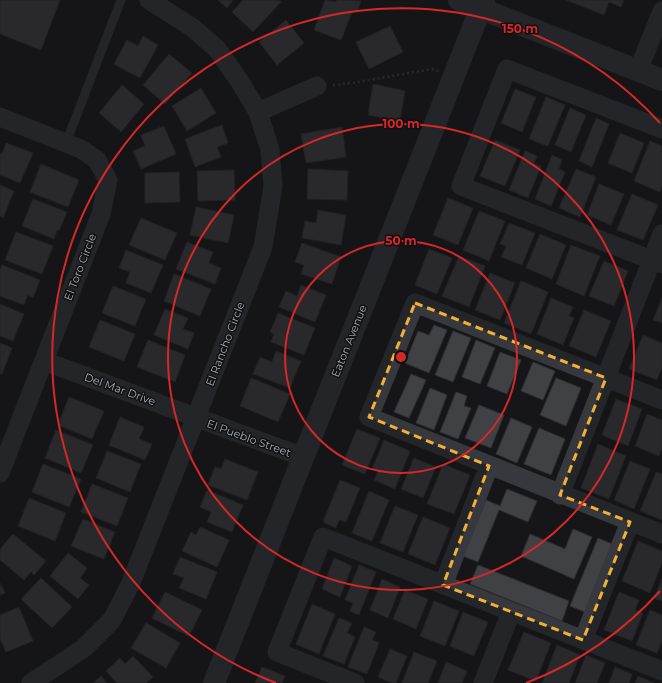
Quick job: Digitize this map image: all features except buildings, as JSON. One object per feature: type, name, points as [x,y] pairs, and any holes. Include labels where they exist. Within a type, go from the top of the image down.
[{"type":"street","name":"El Rancho Circle","points":[[32,683],[84,648],[112,620],[130,585],[263,247],[273,186],[270,150],[258,112],[217,49],[193,28],[149,0]]},
{"type":"street","points":[[459,0],[482,4],[662,80]]},
{"type":"street","name":"Eaton Avenue","points":[[214,683],[482,4]]},
{"type":"street","points":[[638,71],[662,11]]},
{"type":"street","points":[[657,262],[461,186],[507,69],[662,129]]},
{"type":"street","points":[[258,112],[317,86]]},
{"type":"street","name":"El Toro Circle","points":[[0,117],[81,148],[97,160],[108,180],[101,214],[0,473]]},
{"type":"street","points":[[560,495],[606,378],[657,262],[662,234]]},
{"type":"street","points":[[662,400],[415,303],[369,417],[560,495],[662,534]]},
{"type":"street","name":"Del Mar Drive","points":[[44,361],[196,418]]},
{"type":"street","name":"El Pueblo Street","points":[[196,418],[303,457]]},
{"type":"street","points":[[443,585],[489,466]]},
{"type":"street","points":[[583,640],[630,522]]},
{"type":"street","points":[[355,683],[278,652],[323,537],[662,672]]},
{"type":"street","points":[[483,683],[511,612]]},
{"type":"lane","points":[[66,143],[121,0]]},
{"type":"path","points":[[317,86],[352,83],[432,69],[453,76]]},
{"type":"highlighted area","points":[[415,303],[606,378],[560,495],[630,522],[583,640],[443,585],[489,466],[369,417]]}]
